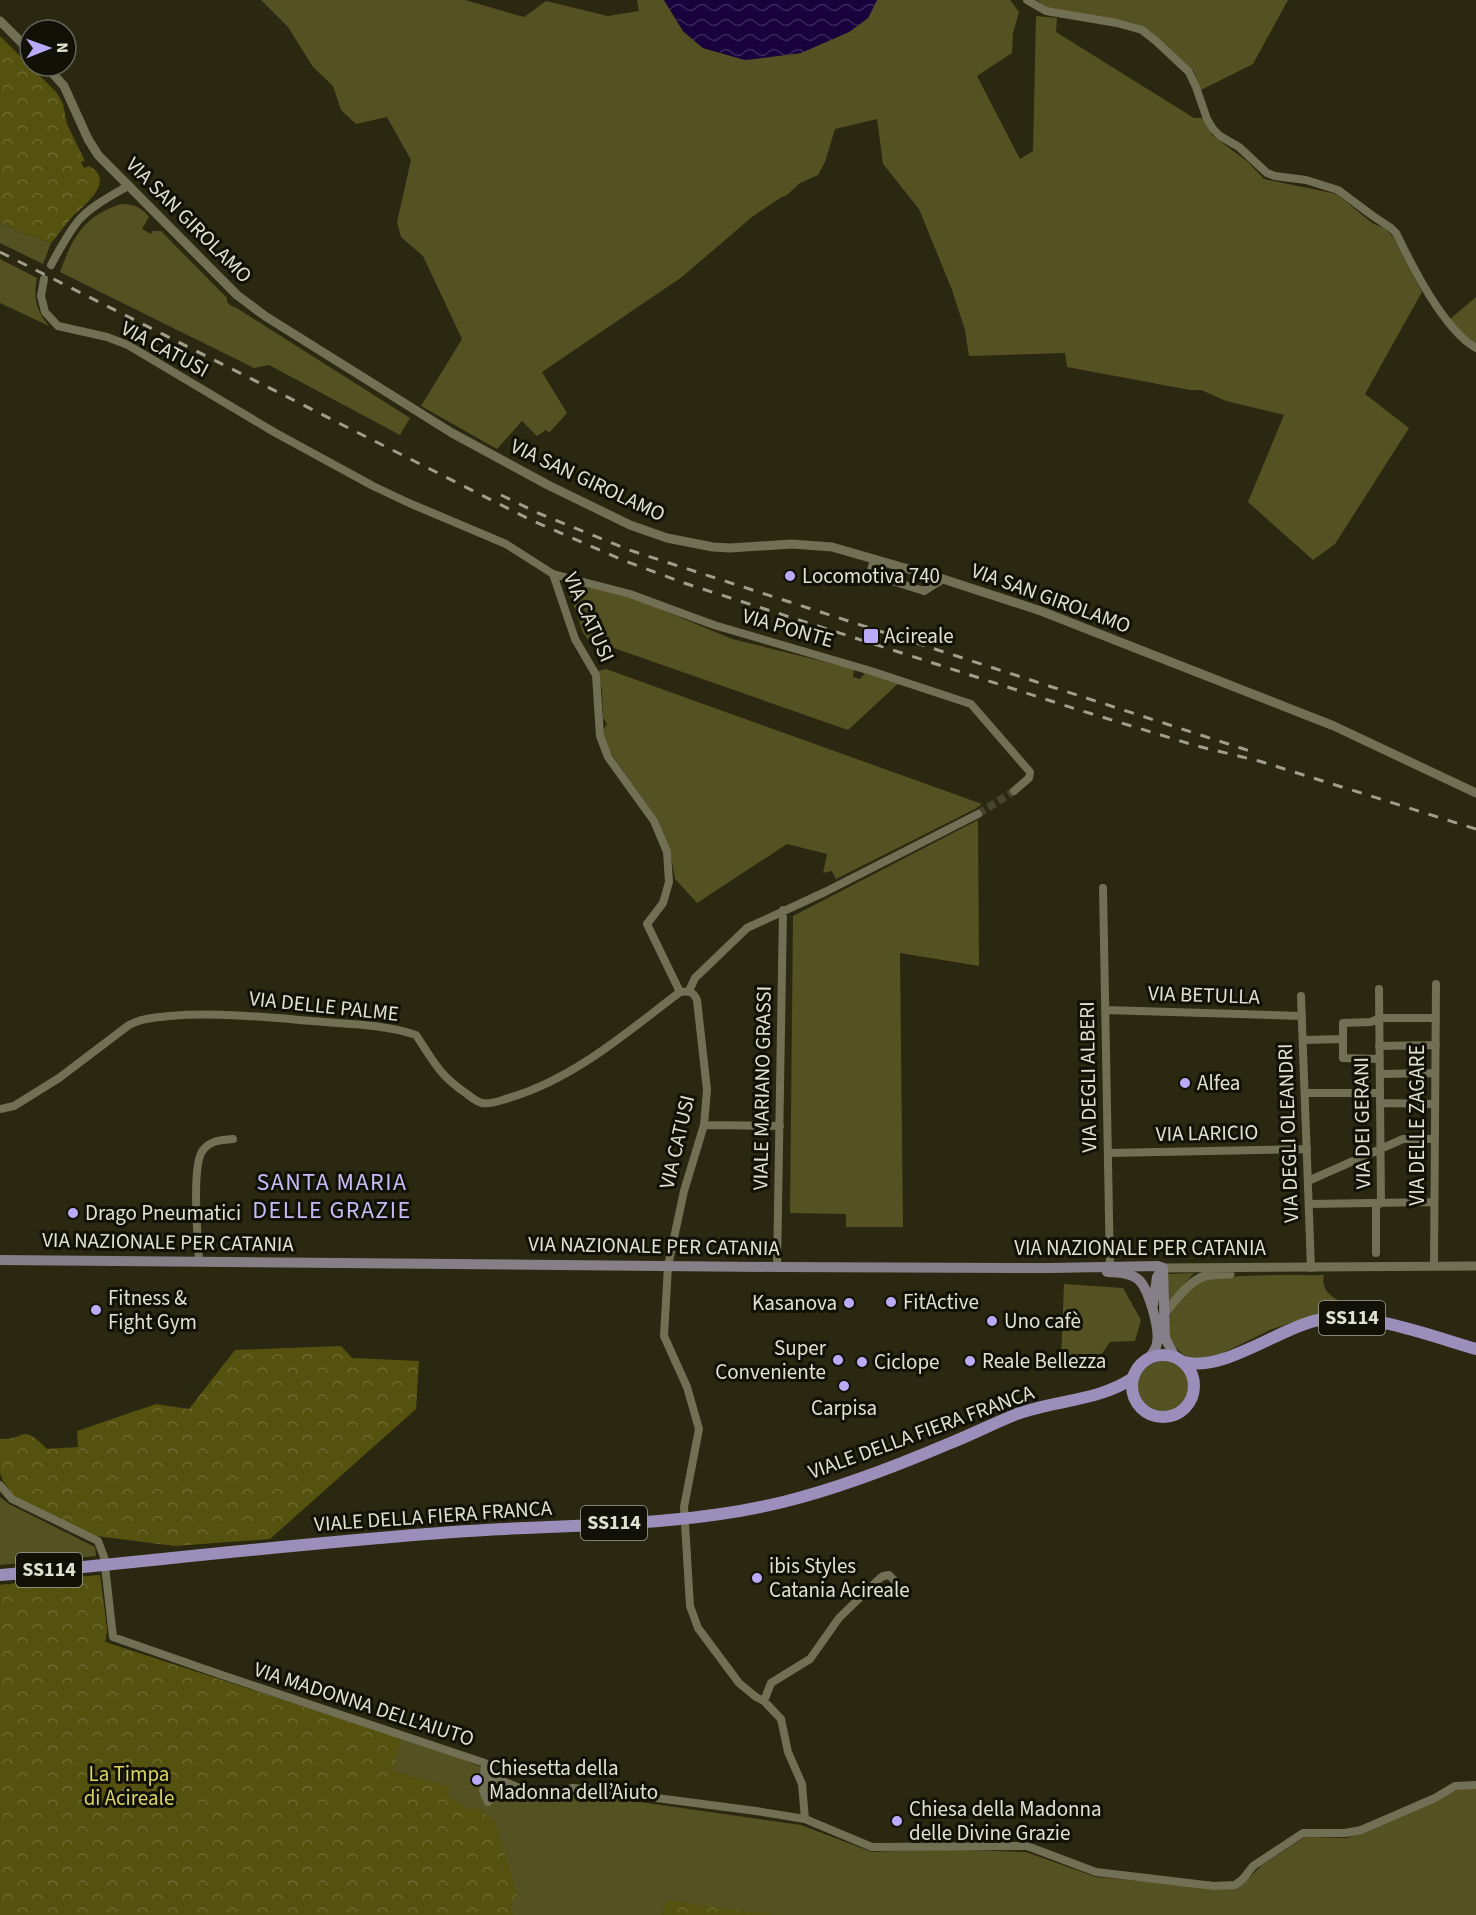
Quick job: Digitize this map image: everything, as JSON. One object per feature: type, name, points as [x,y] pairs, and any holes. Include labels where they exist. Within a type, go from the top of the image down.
[{"type":"main road","name":"VIA NAZIONALE PER CATANIA","points":[[0,1260],[1110,1269],[1158,1266],[1162,1268]]},
{"type":"main road","points":[[1153,1310],[1157,1277],[1162,1268]]},
{"type":"main road","points":[[1162,1268],[1165,1338],[1190,1370],[1195,1387]]},
{"type":"main road","points":[[1110,1269],[1130,1275],[1141,1282],[1147,1293],[1158,1331],[1154,1351],[1148,1359]]},
{"type":"main road","name":"SS114","points":[[1232,1355],[1296,1326],[1322,1319],[1337,1318],[1358,1318],[1394,1326],[1476,1349]]},
{"type":"main road","points":[[1156,1355],[1166,1355],[1192,1364],[1206,1364],[1232,1355],[1208,1371],[1195,1387],[1189,1404],[1183,1411],[1167,1417],[1150,1414],[1133,1395],[1133,1378],[1138,1367],[1156,1355]]},
{"type":"main road","points":[[1100,1394],[1115,1389],[1133,1378]]},
{"type":"main road","points":[[1100,1394],[1116,1395],[1137,1402]]},
{"type":"main road","name":"VIALE DELLA FIERA FRANCA","points":[[0,1575],[404,1536],[644,1521],[730,1512],[782,1502],[835,1487],[872,1475],[1018,1414],[1100,1394]]},
{"type":"street","points":[[1027,0],[1046,11],[1117,23],[1142,30],[1189,72],[1207,119],[1220,136],[1239,147],[1267,173],[1306,180],[1338,190],[1391,228],[1437,305],[1455,330],[1476,348]]},
{"type":"street","points":[[0,21],[18,39]]},
{"type":"street","name":"VIA SAN GIROLAMO","points":[[57,78],[64,86],[98,155],[237,295],[266,316],[452,433],[559,490],[630,525],[687,543],[730,548],[813,544],[832,547],[943,579],[1041,611],[1334,726],[1476,793]]},
{"type":"street","points":[[51,265],[66,237],[80,219],[98,204],[128,186]]},
{"type":"street","name":"VIA CATUSI","points":[[44,279],[41,296],[45,312],[58,326],[107,337],[128,345],[274,432],[373,486],[506,544],[553,574],[575,639],[596,675],[600,736],[608,757],[654,821],[667,852],[669,882],[663,903],[647,924],[680,992]]},
{"type":"street","points":[[874,559],[870,574],[924,591],[943,579]]},
{"type":"street","name":"VIA PONTE","points":[[553,574],[630,594],[714,625],[871,671],[971,704],[1030,772],[1029,778],[1014,792]]},
{"type":"street","points":[[680,992],[689,991],[695,978],[747,928],[825,892],[978,814]]},
{"type":"street","name":"VIA DEGLI ALBERI","points":[[1103,888],[1110,1269]]},
{"type":"street","name":"VIALE MARIANO GRASSI","points":[[777,1267],[783,910]]},
{"type":"street","name":"VIA DELLE ZAGARE","points":[[1434,1266],[1436,984]]},
{"type":"street","name":"VIA DEI GERANI","points":[[1376,1253],[1376,1206],[1382,1203],[1379,989]]},
{"type":"street","name":"VIA CATUSI","points":[[689,991],[694,993],[697,1000],[707,1090],[704,1125],[684,1191],[668,1266],[664,1336],[687,1387],[699,1429],[684,1507],[690,1606],[698,1628],[739,1683],[764,1701],[781,1719],[788,1752],[802,1785],[805,1819]]},
{"type":"street","name":"VIA DELLE PALME","points":[[0,1109],[14,1106],[59,1078],[129,1024],[138,1020],[193,1014],[369,1025],[416,1035],[434,1066],[450,1083],[479,1102],[493,1102],[531,1091],[570,1072],[680,992]]},
{"type":"street","name":"VIA DEGLI OLEANDRI","points":[[1302,996],[1309,1268]]},
{"type":"street","name":"VIA BETULLA","points":[[1105,1010],[1302,1016]]},
{"type":"street","points":[[1380,1059],[1343,1059],[1343,1023],[1371,1022],[1379,1018],[1436,1018]]},
{"type":"street","points":[[1303,1040],[1343,1039]]},
{"type":"street","points":[[1380,1046],[1436,1045]]},
{"type":"street","points":[[1380,1074],[1435,1073]]},
{"type":"street","points":[[1305,1093],[1380,1093]]},
{"type":"street","points":[[1380,1103],[1435,1104]]},
{"type":"street","points":[[704,1125],[780,1126]]},
{"type":"street","points":[[199,1261],[197,1177],[200,1155],[210,1143],[233,1139]]},
{"type":"street","points":[[1308,1181],[1403,1139],[1435,1139]]},
{"type":"street","name":"VIA LARICIO","points":[[1108,1153],[1307,1149]]},
{"type":"street","points":[[1309,1204],[1434,1202]]},
{"type":"street","points":[[1164,1316],[1188,1285],[1199,1277],[1220,1274],[1289,1272],[1309,1268],[1476,1266]]},
{"type":"street","name":"VIA NAZIONALE PER CATANIA","points":[[1162,1268],[1309,1268]]},
{"type":"street","name":"VIA MADONNA DELL'AIUTO","points":[[0,1485],[12,1499],[98,1541],[104,1557],[113,1637],[484,1763],[484,1773],[524,1790],[553,1793],[572,1788],[588,1789],[805,1819],[872,1847],[1027,1846],[1096,1872],[1227,1886],[1235,1885],[1253,1866],[1303,1833],[1345,1833],[1361,1830],[1435,1798],[1455,1786],[1476,1785]]},
{"type":"street","points":[[764,1701],[771,1683],[810,1659],[839,1618],[879,1579],[889,1575],[894,1581]]},
{"type":"street","points":[[488,1802],[483,1791],[489,1775]]},
{"type":"green space","points":[[261,0],[465,0],[524,17],[546,1],[608,16],[639,11],[637,0],[664,0],[683,31],[703,48],[745,60],[800,53],[849,32],[868,18],[877,0],[1010,0],[1019,12],[1013,33],[1012,53],[977,76],[1020,159],[1033,151],[1036,16],[1057,18],[1056,32],[1194,118],[1202,118],[1212,135],[1248,162],[1264,179],[1338,195],[1372,223],[1386,229],[1393,237],[1422,292],[1365,394],[1409,428],[1335,544],[1313,560],[1248,502],[1284,415],[1226,401],[1201,390],[1190,390],[1067,367],[1065,353],[969,356],[965,330],[952,290],[919,209],[883,164],[877,119],[835,129],[825,162],[818,175],[800,183],[787,195],[752,217],[682,277],[542,372],[567,413],[549,433],[546,430],[537,436],[522,421],[497,449],[421,406],[462,339],[423,256],[401,237],[397,222],[411,160],[387,117],[356,124],[341,110],[333,86],[313,67],[288,27]]},
{"type":"green space","points":[[1037,0],[1288,0],[1253,64],[1201,90],[1194,71],[1143,28],[1048,9]]},
{"type":"green space","points":[[0,36],[18,54],[18,78],[42,78],[57,93],[63,104],[67,124],[85,161],[81,162],[84,168],[89,166],[97,172],[100,179],[96,193],[51,243],[19,232],[0,222]]},
{"type":"green space","points":[[121,204],[140,208],[149,217],[142,229],[151,234],[153,231],[161,231],[227,298],[231,306],[410,418],[400,435],[269,365],[254,368],[60,272],[75,238],[89,221]]},
{"type":"green space","points":[[0,222],[19,232],[51,243],[43,264],[0,243]]},
{"type":"green space","points":[[0,259],[37,278],[35,291],[37,304],[49,326],[0,303]]},
{"type":"green space","points":[[1476,297],[1476,345],[1465,337],[1450,319]]},
{"type":"green space","points":[[565,580],[629,596],[732,639],[854,669],[853,677],[860,679],[866,672],[900,682],[848,730],[588,639],[583,633]]},
{"type":"green space","points":[[606,669],[982,804],[836,879],[832,871],[823,873],[827,854],[787,844],[697,903],[675,879],[670,850],[657,819],[605,745],[603,730],[607,724],[603,718],[602,690],[598,671]]},
{"type":"green space","points":[[978,820],[979,966],[900,953],[903,1227],[846,1227],[846,1214],[790,1213],[793,916]]},
{"type":"green space","points":[[1194,1273],[1167,1303],[1166,1274]]},
{"type":"green space","points":[[1324,1275],[1327,1292],[1334,1298],[1353,1306],[1381,1313],[1356,1311],[1320,1313],[1270,1330],[1221,1354],[1192,1360],[1173,1344],[1168,1327],[1169,1320],[1176,1304],[1196,1284],[1206,1280],[1238,1276]]},
{"type":"green space","points":[[1064,1284],[1123,1288],[1141,1320],[1135,1341],[1110,1342],[1101,1355],[1061,1362]]},
{"type":"green space","points":[[341,1346],[352,1358],[419,1361],[416,1409],[270,1539],[175,1546],[96,1536],[15,1497],[3,1481],[0,1473],[0,1439],[28,1434],[47,1449],[78,1447],[77,1431],[156,1404],[189,1409],[235,1350]]},
{"type":"green space","points":[[1158,1361],[1168,1361],[1182,1368],[1189,1387],[1182,1406],[1168,1413],[1158,1413],[1148,1409],[1141,1402],[1137,1392],[1137,1382],[1141,1372],[1148,1365]]},
{"type":"green space","points":[[0,1497],[9,1504],[95,1547],[96,1556],[0,1565]]},
{"type":"green space","name":"La Timpa di Acireale","points":[[100,1575],[107,1630],[105,1642],[447,1753],[481,1767],[480,1772],[521,1793],[552,1798],[573,1794],[605,1797],[801,1825],[872,1852],[936,1849],[1026,1852],[1096,1877],[1228,1889],[1236,1888],[1245,1882],[1262,1865],[1305,1837],[1347,1838],[1397,1818],[1456,1790],[1476,1788],[1476,1915],[0,1915],[0,1585]]},
{"type":"green space","points":[[100,1575],[107,1630],[105,1642],[401,1739],[393,1771],[449,1787],[448,1795],[467,1809],[481,1809],[495,1822],[517,1894],[510,1908],[513,1915],[0,1915],[0,1585]]},
{"type":"green space","points":[[666,1900],[773,1915],[661,1915]]},
{"type":"water","points":[[664,0],[877,0],[868,18],[849,32],[801,53],[745,60],[703,48],[683,31]]},
{"type":"tunnel","points":[[978,814],[1014,791]]},
{"type":"railway","points":[[0,252],[531,520],[625,561],[684,583],[1079,710],[1197,746],[1259,761],[1476,829]]},
{"type":"railway","points":[[501,495],[538,513],[629,550],[1253,752]]},
{"type":"place","name":"Locomotiva 740","points":[[790,576]]},
{"type":"place","name":"Acireale","points":[[871,636]]},
{"type":"place","name":"Alfea","points":[[1185,1083]]},
{"type":"place","name":"Drago Pneumatici","points":[[73,1213]]},
{"type":"place","name":"FitActive","points":[[891,1302]]},
{"type":"place","name":"Kasanova","points":[[849,1303]]},
{"type":"place","name":"Fitness & Fight Gym","points":[[96,1310]]},
{"type":"place","name":"Uno cafè","points":[[992,1321]]},
{"type":"place","name":"Super Conveniente","points":[[838,1360]]},
{"type":"place","name":"Reale Bellezza","points":[[970,1361]]},
{"type":"place","name":"Ciclope","points":[[862,1362]]},
{"type":"place","name":"Carpisa","points":[[844,1386]]},
{"type":"place","name":"ibis Styles Catania Acireale","points":[[757,1578]]},
{"type":"place","name":"Chiesetta della Madonna dell’Aiuto","points":[[477,1780]]},
{"type":"place","name":"Chiesa della Madonna delle Divine Grazie","points":[[897,1821]]},
{"type":"district","name":"SANTA MARIA DELLE GRAZIE","points":[[332,1196]]}]
